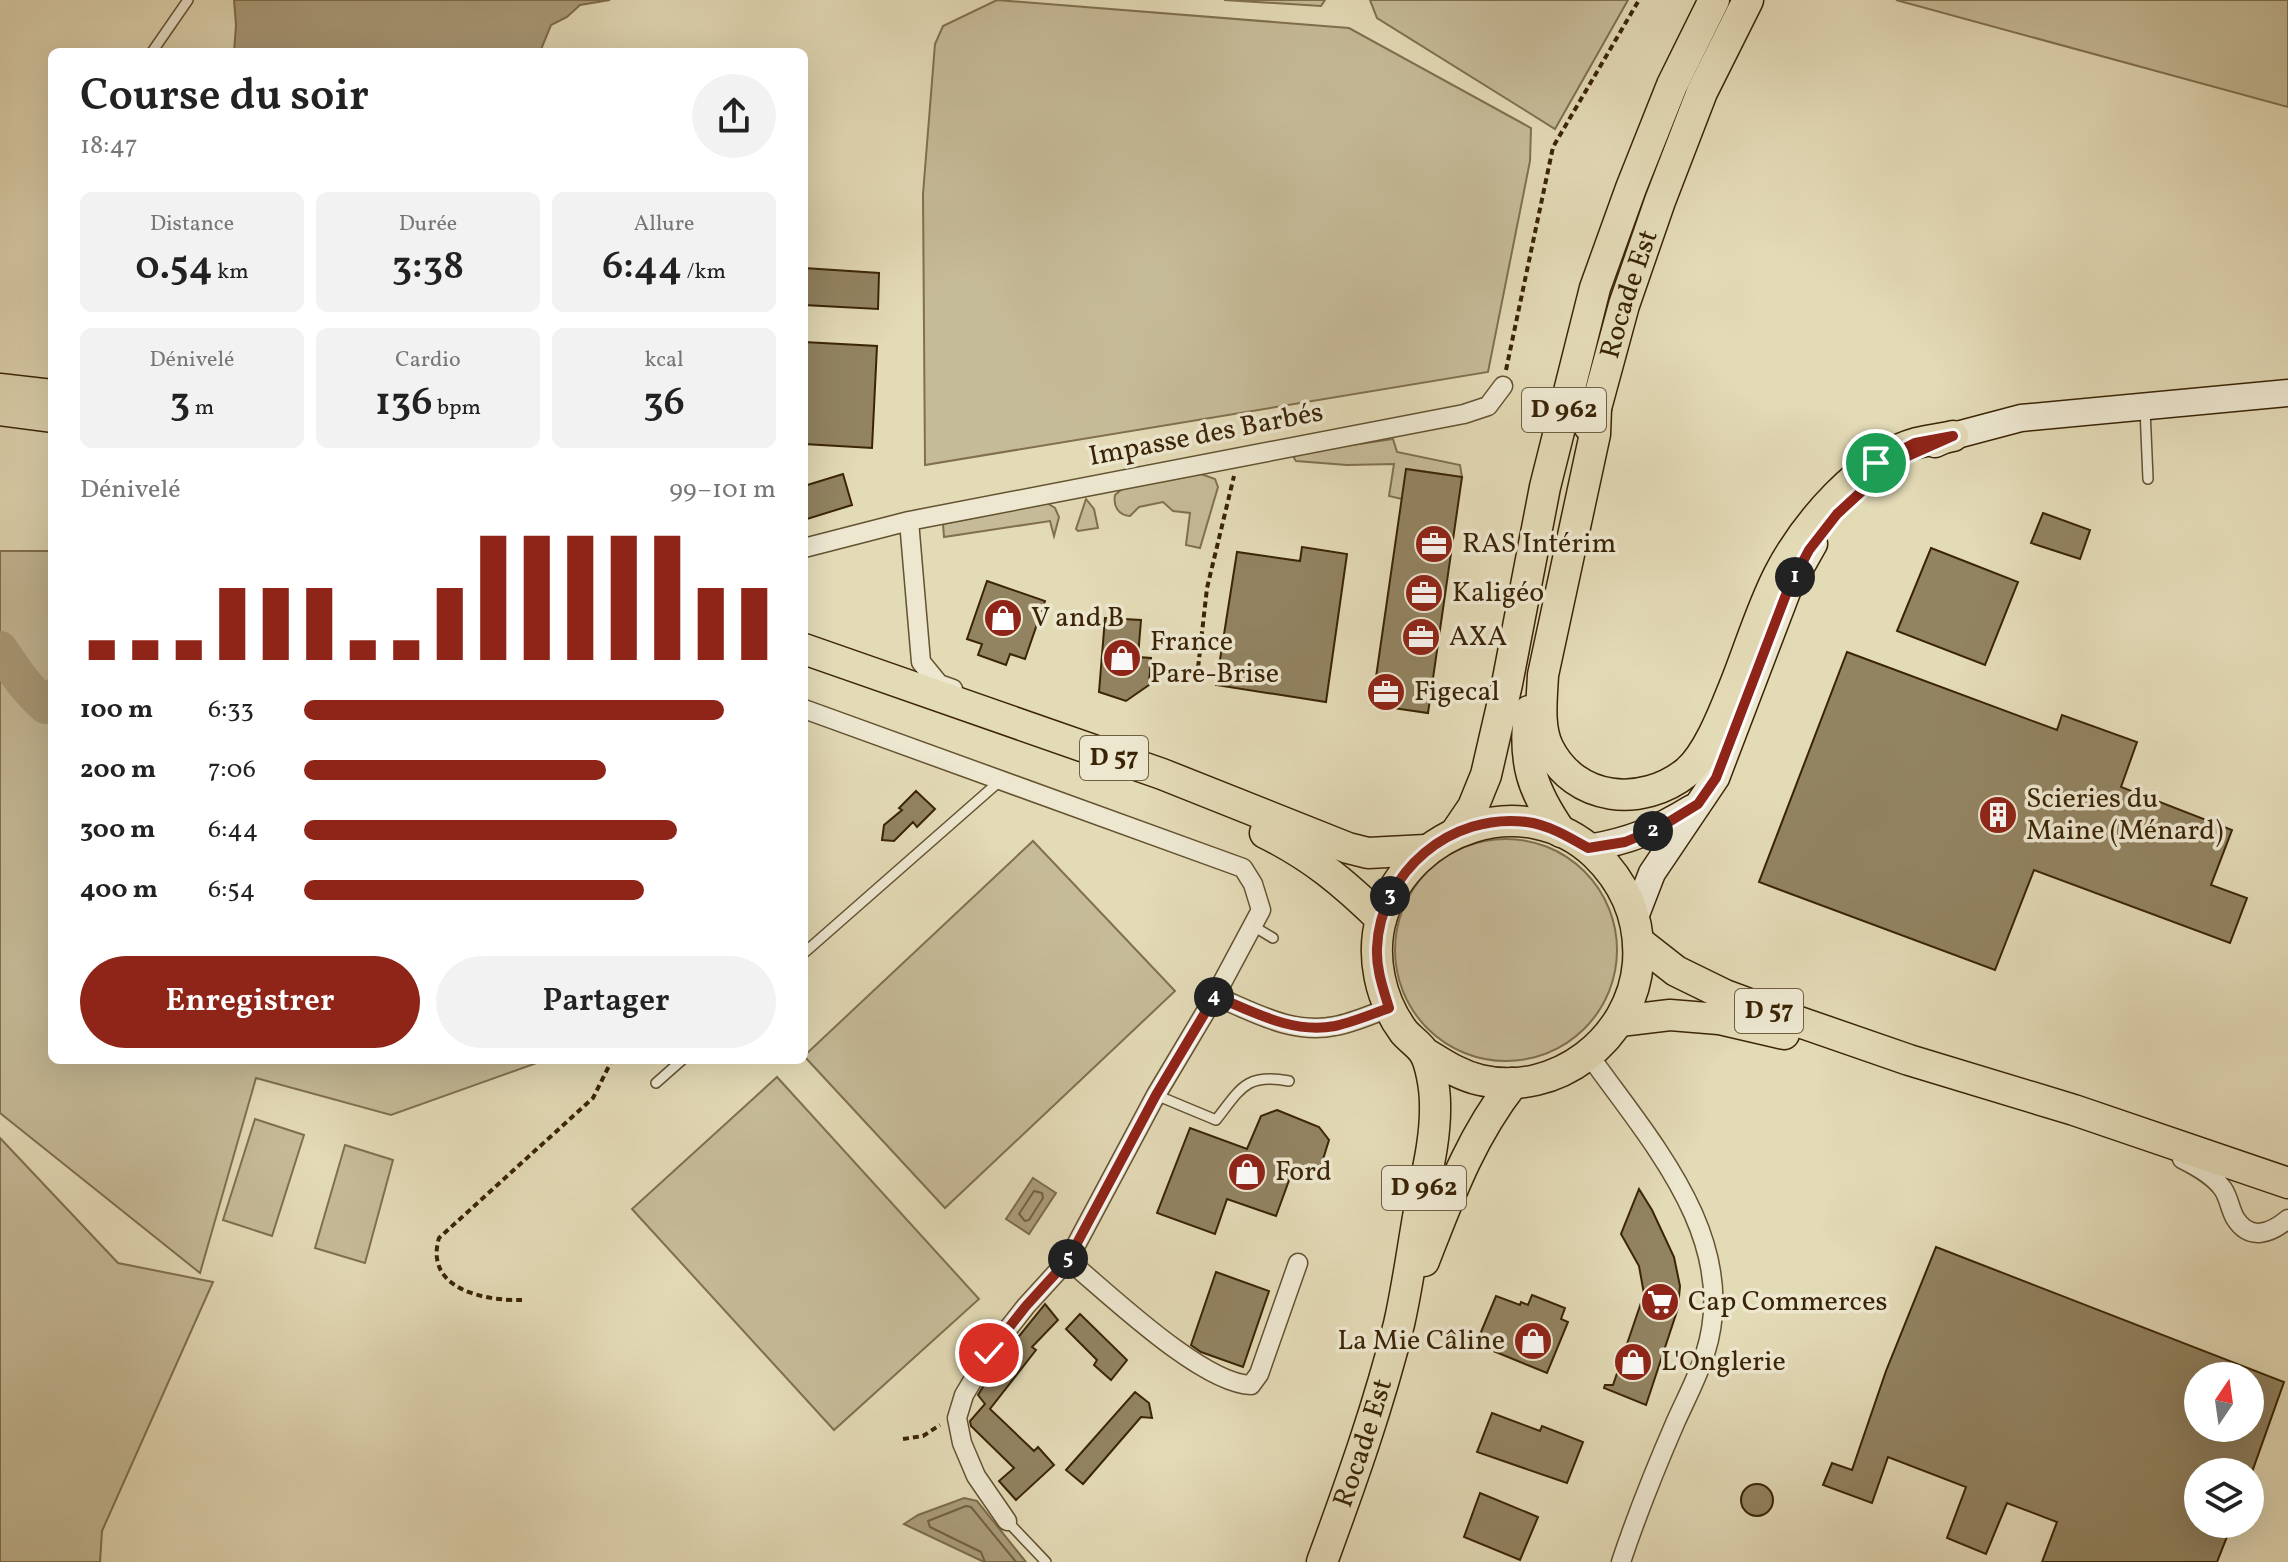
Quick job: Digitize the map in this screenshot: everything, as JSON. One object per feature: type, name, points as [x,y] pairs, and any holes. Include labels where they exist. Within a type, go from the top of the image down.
[{"type":"main road","name":"Rocade Est","points":[[1456,832],[1473,807],[1486,775],[1545,487],[1595,288],[1672,85],[1714,0]]},
{"type":"main road","name":"Rocade Est","points":[[1561,832],[1541,802],[1529,769],[1525,741],[1532,688],[1586,433],[1596,408],[1624,305],[1660,201],[1702,92],[1748,0]]},
{"type":"main road","points":[[0,389],[48,395]]},
{"type":"main road","points":[[1596,408],[1595,434],[1543,675],[1541,715],[1547,745],[1564,771],[1591,789],[1622,795],[1645,794],[1688,771],[1716,732],[1779,574],[1810,525],[1852,480],[1876,463],[1915,443],[2021,418],[2288,393]]},
{"type":"main road","points":[[0,410],[48,416]]},
{"type":"main road","points":[[1637,930],[1624,891],[1608,868],[1588,848],[1561,832],[1527,822],[1491,822],[1456,832],[1426,850],[1406,869],[1391,893],[1381,919],[1377,949],[1380,979],[1389,1008],[1405,1033],[1425,1053],[1452,1070],[1481,1080],[1513,1083],[1553,1075],[1589,1055],[1606,1039],[1620,1021],[1636,983],[1637,930],[1652,873],[1716,778],[1787,592],[1809,550],[1837,514],[1899,460],[1953,436]]},
{"type":"main road","name":"D 57","points":[[808,650],[1250,807],[1348,848],[1368,853],[1426,850]]},
{"type":"main road","name":"D 57","points":[[808,668],[1243,822],[1296,848],[1322,866],[1381,919]]},
{"type":"main road","points":[[1588,848],[1625,842],[1659,828],[1698,804]]},
{"type":"main road","name":"D 57","points":[[1637,930],[1676,971],[1725,995],[1909,1060],[2074,1110],[2288,1183]]},
{"type":"main road","name":"D 57","points":[[1620,1021],[1670,1015],[1719,1019],[1909,1060]]},
{"type":"main road","name":"D 962","points":[[1399,1322],[1433,1146],[1436,1101],[1425,1053]]},
{"type":"main road","name":"D 962","points":[[1399,1322],[1466,1155],[1488,1115],[1513,1083]]},
{"type":"main road","name":"Rocade Est","points":[[1322,1562],[1359,1460],[1399,1322]]},
{"type":"street","name":"Impasse des Barbés","points":[[808,547],[909,521],[1464,414],[1488,406],[1503,386]]},
{"type":"street","points":[[909,521],[921,662],[925,669],[939,684],[1117,759]]},
{"type":"street","points":[[808,710],[1243,868],[1253,884],[1261,910],[1215,996],[1156,1095],[1068,1260],[989,1353],[964,1395],[957,1418],[962,1443],[976,1476],[1007,1521]]},
{"type":"street","points":[[1215,996],[1285,1025],[1314,1028],[1337,1026],[1389,1008]]},
{"type":"street","points":[[1589,1055],[1687,1197],[1703,1236],[1714,1280],[1714,1317],[1705,1354],[1649,1485],[1621,1562]]},
{"type":"street","points":[[2074,1110],[2199,1167],[2222,1189],[2235,1220],[2245,1229],[2256,1234],[2272,1232],[2288,1219]]},
{"type":"street","points":[[1068,1260],[1183,1355],[1235,1385],[1251,1385],[1259,1374],[1298,1263]]},
{"type":"lane","points":[[155,48],[188,0]]},
{"type":"lane","points":[[2145,406],[2148,479]]},
{"type":"lane","points":[[808,949],[1001,780]]},
{"type":"lane","points":[[1253,926],[1273,938]]},
{"type":"lane","points":[[656,1083],[677,1064]]},
{"type":"lane","points":[[1156,1095],[1216,1120],[1242,1088],[1265,1077],[1289,1081]]},
{"type":"lane","points":[[1007,1521],[1046,1562]]},
{"type":"path","points":[[1503,386],[1553,147],[1639,0]]},
{"type":"path","points":[[1197,677],[1207,588],[1235,473],[1231,458]]},
{"type":"path","points":[[522,1300],[484,1298],[467,1293],[453,1284],[434,1253],[439,1238],[593,1098],[610,1064]]},
{"type":"path","points":[[903,1439],[923,1436],[945,1421],[957,1418]]},
{"type":"shaded area","points":[[997,0],[1349,28],[1531,128],[1530,161],[1488,372],[925,465],[923,194],[935,44],[943,26]]},
{"type":"shaded area","points":[[1224,0],[1325,0],[1321,6]]},
{"type":"shaded area","points":[[1370,0],[1628,0],[1555,129],[1377,18]]},
{"type":"shaded area","points":[[1896,0],[2288,0],[2288,107]]},
{"type":"shaded area","points":[[1393,439],[1397,452],[1460,465],[1462,477],[1407,469],[1402,499],[1389,496],[1394,464],[1347,465],[1296,461],[1294,458],[1298,453]]},
{"type":"shaded area","points":[[1201,474],[1215,479],[1218,487],[1200,548],[1186,545],[1190,513],[1173,511],[1163,502],[1139,507],[1130,516],[1119,512],[1116,506],[1115,495],[1122,489]]},
{"type":"shaded area","points":[[1086,499],[1094,509],[1098,528],[1078,531],[1076,529]]},
{"type":"shaded area","points":[[1047,503],[1055,508],[1059,517],[1054,536],[1050,521],[944,537],[943,524]]},
{"type":"shaded area","points":[[0,551],[48,551],[48,1064],[534,1064],[391,1115],[256,1078],[200,1273],[0,1113]]},
{"type":"shaded area","points":[[1506,839],[1549,847],[1585,871],[1609,907],[1617,950],[1609,993],[1585,1029],[1549,1053],[1506,1061],[1463,1053],[1427,1029],[1403,993],[1395,950],[1403,907],[1427,871],[1463,847]]},
{"type":"shaded area","points":[[1033,841],[1175,991],[945,1208],[808,1060],[808,1052]]},
{"type":"shaded area","points":[[777,1077],[979,1299],[834,1430],[632,1209]]},
{"type":"shaded area","points":[[255,1119],[304,1135],[272,1236],[223,1220]]},
{"type":"shaded area","points":[[0,1138],[118,1263],[213,1282],[102,1531],[100,1562],[0,1562]]},
{"type":"shaded area","points":[[345,1145],[393,1160],[365,1263],[315,1248]]},
{"type":"water","points":[[234,0],[610,0],[580,5],[567,17],[551,25],[542,48],[234,48]]},
{"type":"water","points":[[1033,1178],[1056,1193],[1029,1234],[1006,1219]]},
{"type":"water","points":[[964,1498],[977,1501],[1026,1562],[984,1562],[904,1524],[918,1515]]},
{"type":"building","points":[[808,268],[879,273],[878,309],[808,305]]},
{"type":"building","points":[[808,342],[877,346],[872,448],[808,444]]},
{"type":"building","points":[[1406,469],[1462,477],[1428,713],[1372,705]]},
{"type":"building","points":[[843,474],[852,505],[808,519],[808,485]]},
{"type":"building","points":[[2043,513],[2090,530],[2080,559],[2031,543]]},
{"type":"building","points":[[1302,547],[1347,554],[1326,702],[1216,685],[1237,552],[1300,561]]},
{"type":"building","points":[[1931,548],[2018,582],[1985,665],[1897,631]]},
{"type":"building","points":[[987,581],[1045,601],[1025,659],[1010,654],[1006,665],[978,655],[982,644],[967,639]]},
{"type":"building","points":[[1105,618],[1141,620],[1138,657],[1151,658],[1149,685],[1126,701],[1099,692]]},
{"type":"building","points":[[1847,652],[2057,730],[2062,715],[2137,742],[2121,787],[2232,830],[2211,885],[2247,898],[2230,943],[2034,870],[1995,970],[1759,882]]},
{"type":"building","points":[[916,791],[935,809],[917,827],[913,822],[894,841],[882,840],[884,825],[902,810],[899,808]]},
{"type":"building","points":[[1277,1110],[1319,1127],[1329,1140],[1320,1169],[1302,1179],[1291,1175],[1276,1216],[1227,1199],[1215,1234],[1157,1213],[1190,1128],[1247,1149],[1261,1116]]},
{"type":"building","name":"Cap Commerces","points":[[1639,1189],[1674,1257],[1680,1286],[1678,1308],[1646,1405],[1604,1388],[1605,1385],[1613,1385],[1644,1294],[1639,1266],[1621,1234]]},
{"type":"building","points":[[1936,1247],[2232,1362],[2184,1362],[2184,1442],[2263,1442],[2257,1458],[2184,1458],[2184,1538],[2226,1538],[2217,1562],[2042,1562],[2057,1522],[2007,1503],[1986,1554],[1947,1538],[1966,1487],[1888,1457],[1872,1503],[1823,1485],[1832,1463],[1852,1470],[1886,1371]]},
{"type":"building","points":[[1216,1272],[1269,1291],[1243,1367],[1201,1352],[1191,1345]]},
{"type":"building","name":"La Mie Câline","points":[[1532,1295],[1565,1308],[1561,1319],[1568,1322],[1547,1373],[1476,1344],[1496,1296],[1528,1305]]},
{"type":"building","points":[[1045,1304],[1058,1320],[1032,1347],[1036,1350],[990,1409],[1034,1451],[1038,1447],[1054,1465],[1016,1500],[999,1481],[1014,1468],[971,1426],[970,1421],[985,1404],[978,1395],[998,1362]]},
{"type":"building","points":[[1080,1314],[1127,1360],[1111,1380],[1094,1365],[1097,1360],[1066,1329]]},
{"type":"building","points":[[2264,1374],[2284,1382],[2264,1438]]},
{"type":"building","points":[[1135,1392],[1149,1403],[1152,1418],[1141,1417],[1083,1484],[1066,1470]]},
{"type":"building","points":[[1492,1413],[1540,1431],[1542,1426],[1583,1442],[1567,1483],[1477,1452]]},
{"type":"building","points":[[1757,1484],[1768,1489],[1773,1500],[1768,1511],[1757,1516],[1746,1511],[1741,1500],[1746,1489]]},
{"type":"building","points":[[1480,1493],[1538,1517],[1520,1560],[1464,1537]]},
{"type":"waterway","points":[[0,649],[26,686],[46,706],[48,703]]},
{"type":"place","name":"RAS Intérim","points":[[1434,544]]},
{"type":"place","name":"Kaligéo","points":[[1424,593]]},
{"type":"place","name":"V and B","points":[[1003,618]]},
{"type":"place","name":"AXA","points":[[1421,637]]},
{"type":"place","name":"France Pare-Brise","points":[[1122,658]]},
{"type":"place","name":"Figecal","points":[[1386,692]]},
{"type":"place","name":"Scieries du Maine (Ménard)","points":[[1998,815]]},
{"type":"place","name":"Ford","points":[[1247,1172]]},
{"type":"place","name":"Cap Commerces","points":[[1660,1302]]},
{"type":"place","name":"La Mie Câline","points":[[1533,1341]]},
{"type":"place","name":"L'Onglerie","points":[[1633,1362]]},
{"type":"route","points":[[989,1353],[1068,1260],[1156,1095],[1215,996],[1285,1025],[1314,1028],[1337,1026],[1389,1008],[1380,979],[1377,949],[1381,919],[1391,893],[1406,869],[1426,850],[1456,832],[1491,822],[1527,822],[1561,832],[1588,848],[1625,842],[1659,828],[1698,804],[1716,778],[1787,592],[1809,550],[1837,514],[1899,460],[1953,436],[1915,443],[1876,463]]}]
